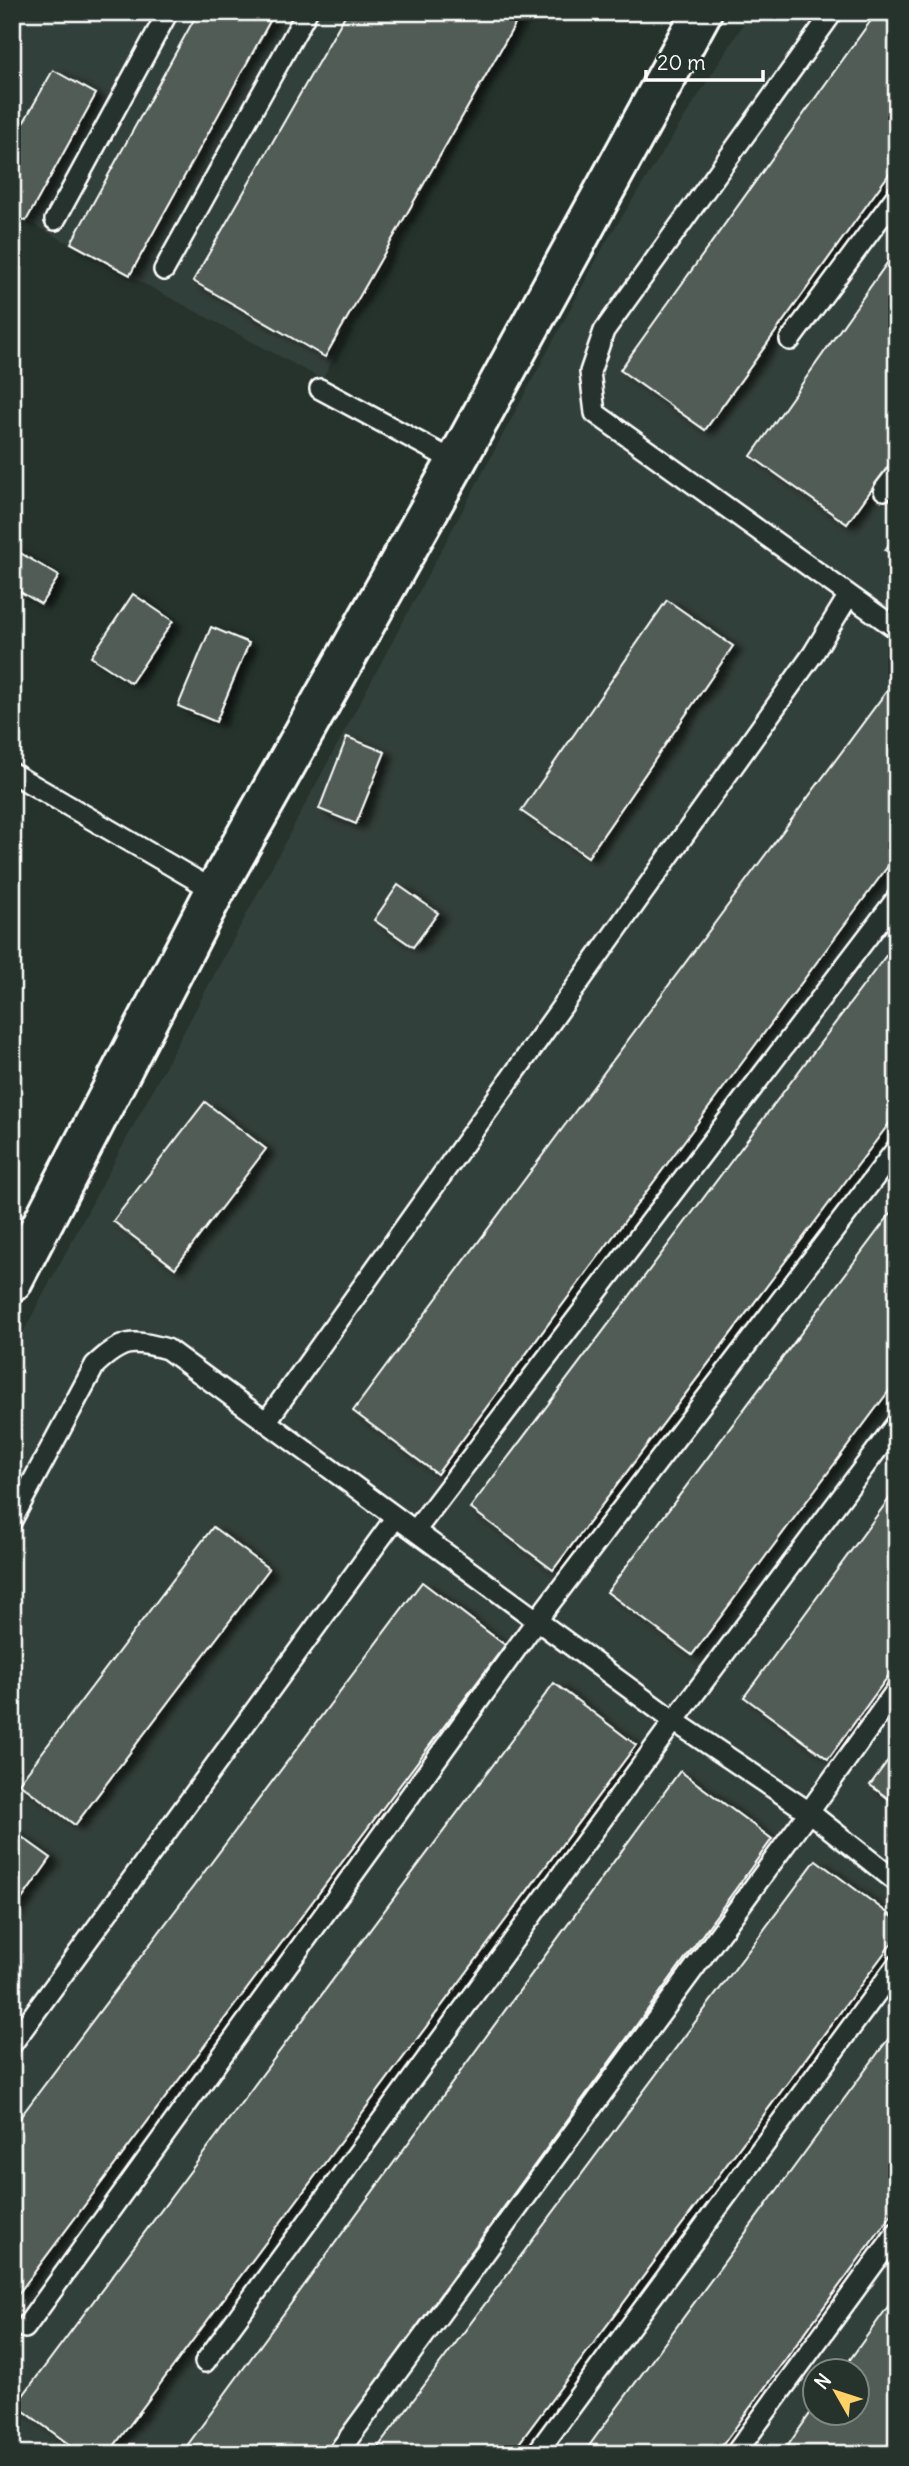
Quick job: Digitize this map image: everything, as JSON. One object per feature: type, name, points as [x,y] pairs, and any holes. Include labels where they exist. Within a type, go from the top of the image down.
[{"type":"street","points":[[12,1282],[215,891],[456,462],[702,12]]},
{"type":"lane","points":[[55,220],[168,12]]},
{"type":"lane","points":[[164,271],[307,12]]},
{"type":"lane","points":[[833,12],[604,331],[590,372],[595,413],[897,629]]},
{"type":"lane","points":[[790,340],[897,195]]},
{"type":"lane","points":[[320,389],[456,462]]},
{"type":"lane","points":[[884,490],[897,472]]},
{"type":"lane","points":[[266,1422],[813,654],[849,595]]},
{"type":"lane","points":[[12,773],[215,891]]},
{"type":"lane","points":[[415,1531],[897,898]]},
{"type":"lane","points":[[25,2328],[537,1620],[897,1147]]},
{"type":"lane","points":[[12,1520],[96,1365],[116,1347],[144,1342],[167,1349],[674,1721],[809,1812],[897,1882]]},
{"type":"lane","points":[[205,2362],[674,1721],[897,1423]]},
{"type":"lane","points":[[12,2044],[396,1517]]},
{"type":"lane","points":[[337,2454],[897,1689]]},
{"type":"lane","points":[[536,2454],[897,1965]]},
{"type":"lane","points":[[735,2454],[897,2232]]},
{"type":"shaded area","points":[[12,12],[524,12],[322,379],[12,213]]},
{"type":"shaded area","points":[[751,12],[897,12],[897,2454],[12,2454],[12,1353],[606,242]]},
{"type":"building","points":[[198,12],[275,12],[130,275],[71,243]]},
{"type":"building","points":[[347,12],[522,12],[325,357],[193,281]]},
{"type":"building","points":[[877,12],[897,12],[897,163],[705,430],[620,370]]},
{"type":"building","points":[[53,70],[96,94],[26,221],[12,213],[12,143]]},
{"type":"building","points":[[897,249],[897,454],[847,524],[751,456]]},
{"type":"building","points":[[897,534],[897,558],[885,550]]},
{"type":"building","points":[[12,548],[59,576],[41,604],[12,587]]},
{"type":"building","points":[[133,594],[173,621],[131,683],[91,657]]},
{"type":"building","points":[[667,600],[733,646],[588,857],[521,811]]},
{"type":"building","points":[[211,627],[249,643],[216,722],[178,706]]},
{"type":"building","points":[[889,688],[897,694],[897,854],[437,1474],[353,1411]]},
{"type":"building","points":[[347,737],[385,752],[356,824],[319,809]]},
{"type":"building","points":[[398,885],[438,913],[413,947],[374,920]]},
{"type":"building","points":[[897,941],[897,1113],[553,1570],[470,1508]]},
{"type":"building","points":[[205,1102],[266,1149],[175,1268],[113,1221]]},
{"type":"building","points":[[897,1205],[897,1380],[692,1655],[607,1592]]},
{"type":"building","points":[[897,1488],[897,1664],[828,1759],[744,1697]]},
{"type":"building","points":[[213,1527],[269,1569],[75,1825],[19,1783]]},
{"type":"building","points":[[422,1582],[505,1645],[12,2302],[12,2128]]},
{"type":"building","points":[[554,1683],[636,1745],[108,2454],[82,2454],[16,2405]]},
{"type":"building","points":[[897,1748],[897,1805],[870,1785]]},
{"type":"building","points":[[680,1771],[772,1839],[324,2454],[181,2454]]},
{"type":"building","points":[[12,1830],[51,1858],[12,1913]]},
{"type":"building","points":[[816,1860],[897,1920],[897,1936],[511,2454],[373,2454]]},
{"type":"building","points":[[897,2027],[897,2207],[716,2454],[583,2454]]},
{"type":"building","points":[[897,2294],[897,2454],[782,2454],[800,2428],[870,2428],[870,2358],[851,2358]]}]
